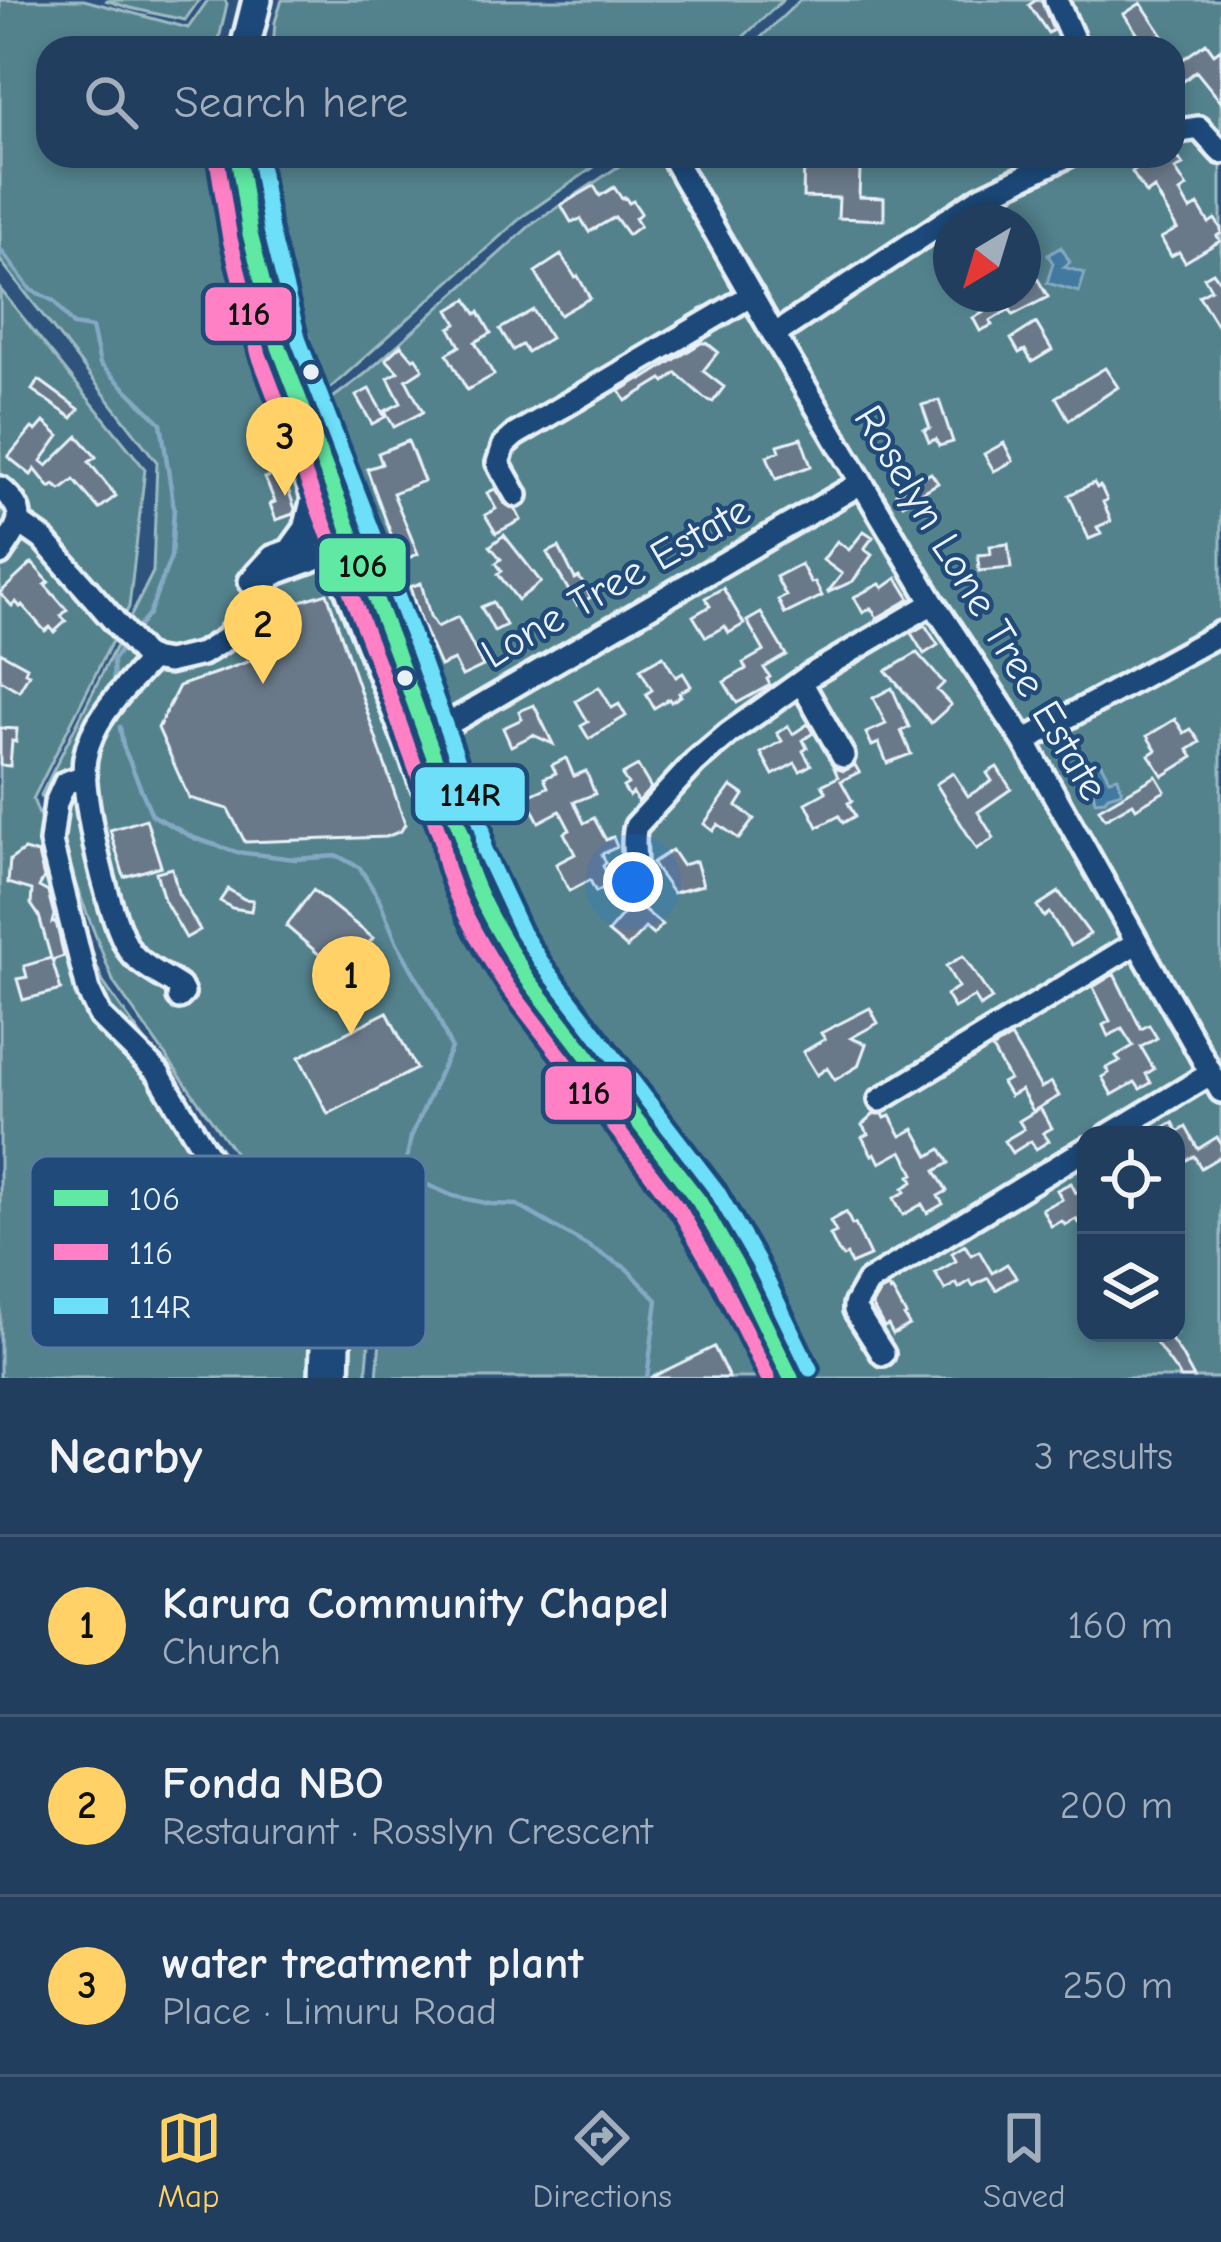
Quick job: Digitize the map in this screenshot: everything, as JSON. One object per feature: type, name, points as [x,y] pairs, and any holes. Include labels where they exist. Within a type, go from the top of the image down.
[{"type":"main road","points":[[234,36],[241,0]]},
{"type":"main road","points":[[248,36],[257,0]]},
{"type":"main road","points":[[228,168],[231,210],[253,305],[316,498],[308,530],[329,545]]},
{"type":"main road","points":[[240,168],[250,235],[329,545],[418,742]]},
{"type":"main road","points":[[329,545],[323,568],[348,589],[463,837],[464,855],[488,912],[527,977],[699,1201],[791,1378]]},
{"type":"street","points":[[1056,0],[1072,36]]},
{"type":"street","points":[[1185,130],[1198,128],[1221,152]]},
{"type":"street","name":"Roselyn Lone Tree Estate","points":[[679,168],[933,603],[1024,741],[1215,1082]]},
{"type":"street","points":[[774,335],[980,199],[1043,168]]},
{"type":"street","points":[[516,495],[499,463],[504,445],[515,435],[752,295]]},
{"type":"street","name":"Lone Tree Estate","points":[[418,742],[861,483]]},
{"type":"street","points":[[0,488],[20,511],[20,523],[0,554]]},
{"type":"street","points":[[20,523],[43,539],[135,646],[152,659],[167,662],[202,654],[216,644],[218,631],[272,557],[329,545]]},
{"type":"street","points":[[634,875],[633,835],[645,815],[695,762],[801,682],[933,603]]},
{"type":"street","points":[[1024,741],[1221,633]]},
{"type":"street","points":[[85,776],[78,803],[82,842],[104,926],[122,961],[179,997],[183,993],[180,986],[131,954],[120,933],[92,831],[85,776],[84,760],[98,721],[152,659]]},
{"type":"street","points":[[801,682],[843,756]]},
{"type":"street","points":[[85,776],[65,783],[56,802],[51,842],[88,989],[100,1016],[158,1073],[208,1156]]},
{"type":"street","points":[[880,1100],[1136,943]]},
{"type":"street","points":[[1127,1126],[1215,1082]]},
{"type":"street","points":[[884,1354],[855,1310],[868,1282],[1077,1154]]},
{"type":"street","points":[[321,1378],[322,1348]]},
{"type":"street","points":[[338,1378],[339,1348]]},
{"type":"green space","points":[[0,0],[84,0],[188,28],[208,0],[225,0],[220,36],[36,36],[36,168],[208,168],[237,321],[326,403],[365,374],[531,225],[616,168],[1185,168],[1185,36],[762,36],[800,0],[1221,0],[1221,1378],[377,1378],[379,1348],[426,1348],[426,1156],[237,1156],[114,983],[41,795],[153,572],[157,462],[0,260]]},
{"type":"green space","points":[[105,0],[199,0],[185,20]]},
{"type":"green space","points":[[282,0],[783,0],[744,36],[274,36]]},
{"type":"green space","points":[[268,168],[593,168],[523,216],[327,391],[275,233]]},
{"type":"green space","points":[[0,289],[145,469],[129,607],[33,799],[103,982],[226,1156],[30,1156],[30,1348],[369,1348],[366,1378],[0,1378]]},
{"type":"water","points":[[1061,247],[1070,262],[1064,267],[1085,273],[1079,292],[1047,283],[1053,263],[1048,255]]},
{"type":"water","points":[[1091,760],[1101,764],[1109,779],[1118,777],[1122,792],[1095,801],[1092,785],[1084,777]]},
{"type":"building","points":[[1041,0],[1053,30],[1048,33],[1029,5]]},
{"type":"building","points":[[1141,3],[1163,36],[1139,36],[1124,14]]},
{"type":"building","points":[[1206,43],[1214,54],[1221,49],[1221,102],[1196,71],[1185,80],[1185,58]]},
{"type":"building","points":[[804,168],[860,170],[859,197],[884,198],[884,220],[838,218],[839,198],[803,197]]},
{"type":"building","points":[[1177,168],[1187,187],[1180,192],[1190,210],[1198,205],[1209,223],[1215,219],[1221,229],[1220,241],[1185,262],[1179,252],[1171,256],[1161,238],[1177,229],[1154,188],[1146,194],[1132,172]]},
{"type":"building","points":[[594,186],[600,196],[614,187],[622,199],[633,201],[641,213],[635,218],[640,226],[628,235],[615,217],[589,232],[581,219],[571,222],[561,205]]},
{"type":"building","points":[[561,255],[590,298],[560,315],[535,272]]},
{"type":"building","points":[[1213,272],[1221,283],[1221,332],[1199,296],[1211,289],[1204,277]]},
{"type":"building","points":[[467,299],[491,333],[475,342],[494,375],[467,390],[447,354],[460,346],[450,328],[457,324],[449,310]]},
{"type":"building","points":[[533,310],[550,338],[527,352],[522,345],[513,350],[500,329]]},
{"type":"building","points":[[985,312],[1005,312],[980,331],[973,318]]},
{"type":"building","points":[[1036,323],[1052,350],[1032,362],[1011,339]]},
{"type":"building","points":[[701,343],[718,352],[703,371],[724,387],[713,402],[676,373],[626,401],[620,391]]},
{"type":"building","points":[[401,345],[423,369],[406,380],[423,412],[394,427],[385,411],[401,403],[388,378],[398,372],[386,359]]},
{"type":"building","points":[[1105,368],[1118,387],[1069,420],[1056,397]]},
{"type":"building","points":[[39,380],[79,409],[72,418],[32,390]]},
{"type":"building","points":[[369,389],[385,417],[372,424],[356,396]]},
{"type":"building","points":[[939,400],[953,442],[939,446],[936,439],[929,442],[924,430],[930,428],[922,405]]},
{"type":"building","points":[[44,422],[59,436],[41,461],[47,466],[78,436],[96,457],[89,462],[116,496],[99,509],[74,480],[61,490],[54,485],[50,488],[35,469],[31,475],[8,457],[32,428],[36,431]]},
{"type":"building","points":[[801,438],[811,466],[776,479],[767,456],[780,451],[778,445]]},
{"type":"building","points":[[408,441],[424,481],[393,493],[418,554],[401,561],[367,469],[382,464],[378,453]]},
{"type":"building","points":[[1004,443],[1013,461],[994,471],[984,454]]},
{"type":"building","points":[[282,472],[295,509],[276,520],[265,478]]},
{"type":"building","points":[[931,473],[938,483],[903,504],[896,493]]},
{"type":"building","points":[[1094,483],[1107,500],[1103,502],[1111,521],[1097,527],[1101,534],[1089,539],[1069,495]]},
{"type":"building","points":[[495,489],[521,520],[496,533],[485,515],[496,509],[487,493]]},
{"type":"building","points":[[864,531],[873,537],[864,549],[872,555],[853,581],[827,593],[842,574],[823,560],[837,541],[849,550]]},
{"type":"building","points":[[504,535],[541,582],[518,600],[498,574],[502,571],[496,563],[501,559],[490,546]]},
{"type":"building","points":[[1008,544],[1011,568],[979,571],[978,555],[991,554],[990,546]]},
{"type":"building","points":[[559,547],[575,579],[579,577],[591,597],[577,605],[547,553]]},
{"type":"building","points":[[32,563],[67,610],[61,616],[66,621],[54,632],[50,627],[45,631],[22,605],[12,606],[0,593]]},
{"type":"building","points":[[801,564],[822,596],[785,614],[778,600],[786,596],[776,577]]},
{"type":"building","points":[[897,578],[910,599],[877,618],[871,608],[863,613],[854,597]]},
{"type":"building","points":[[421,583],[437,627],[458,617],[483,666],[462,676],[454,660],[440,666],[410,587]]},
{"type":"building","points":[[723,588],[744,624],[729,633],[725,626],[706,637],[693,616],[710,606],[705,598]]},
{"type":"building","points":[[327,593],[405,824],[386,837],[245,842],[228,809],[189,798],[158,728],[179,686],[253,660],[245,638],[274,619],[271,610]]},
{"type":"building","points":[[493,602],[506,625],[494,631],[481,607]]},
{"type":"building","points":[[761,613],[786,655],[764,668],[770,685],[737,703],[724,682],[764,651],[747,621]]},
{"type":"building","points":[[925,625],[938,645],[924,654],[911,633]]},
{"type":"building","points":[[0,652],[27,667],[29,674],[19,691],[0,680]]},
{"type":"building","points":[[917,653],[944,683],[937,690],[951,705],[931,723],[886,671]]},
{"type":"building","points":[[663,656],[676,677],[683,673],[691,686],[654,708],[646,694],[652,690],[640,669]]},
{"type":"building","points":[[599,687],[612,708],[619,704],[626,716],[589,739],[581,726],[588,722],[576,701]]},
{"type":"building","points":[[892,688],[909,727],[901,731],[911,754],[887,763],[879,743],[872,746],[866,733],[886,724],[873,698]]},
{"type":"building","points":[[534,705],[553,744],[533,735],[511,746],[503,728],[522,719],[519,711]]},
{"type":"building","points":[[1175,719],[1184,733],[1191,729],[1200,742],[1188,750],[1193,757],[1163,776],[1149,755],[1156,750],[1147,736]]},
{"type":"building","points":[[808,724],[813,733],[803,740],[807,748],[803,751],[811,765],[800,771],[795,763],[773,775],[761,753],[782,741],[777,733],[788,726],[793,734]]},
{"type":"building","points":[[0,728],[17,729],[10,766],[0,765]]},
{"type":"building","points":[[566,758],[574,776],[586,771],[595,794],[574,802],[584,823],[594,818],[606,840],[613,837],[617,847],[602,854],[612,883],[596,892],[590,880],[569,891],[556,864],[575,854],[564,833],[570,830],[560,811],[539,822],[526,797],[548,787],[544,778],[556,773],[552,765]]},
{"type":"building","points":[[855,765],[859,772],[841,781],[855,816],[843,823],[839,816],[818,827],[806,803],[826,792],[822,785],[838,777],[834,768],[844,771]]},
{"type":"building","points":[[638,766],[651,788],[638,802],[623,787],[628,784],[622,775]]},
{"type":"building","points":[[997,767],[1011,789],[978,812],[994,838],[977,849],[936,784],[953,773],[968,796],[992,781],[987,773]]},
{"type":"building","points":[[1156,776],[1165,791],[1105,819],[1099,809]]},
{"type":"building","points":[[731,786],[744,795],[737,806],[754,819],[739,839],[718,824],[713,831],[704,824]]},
{"type":"building","points":[[146,819],[161,866],[124,877],[110,830]]},
{"type":"building","points":[[24,850],[38,854],[44,878],[39,887],[48,892],[52,923],[56,922],[64,956],[52,960],[61,990],[23,1000],[17,979],[27,977],[24,966],[51,958],[31,904],[32,890],[8,883],[10,860]]},
{"type":"building","points":[[672,850],[682,865],[696,861],[703,885],[673,893],[652,863]]},
{"type":"building","points":[[172,868],[178,893],[200,930],[186,938],[164,900],[156,872]]},
{"type":"building","points":[[228,889],[253,900],[251,911],[220,901]]},
{"type":"building","points":[[313,890],[373,938],[356,959],[378,978],[365,994],[286,926]]},
{"type":"building","points":[[1059,892],[1090,934],[1071,946],[1049,913],[1044,917],[1037,906]]},
{"type":"building","points":[[626,894],[662,925],[653,935],[645,928],[627,948],[608,932],[627,910],[618,903]]},
{"type":"building","points":[[963,956],[992,999],[980,1007],[974,997],[954,1008],[946,995],[958,987],[946,966]]},
{"type":"building","points":[[1114,974],[1141,1029],[1149,1025],[1157,1038],[1141,1047],[1154,1069],[1146,1074],[1151,1083],[1140,1089],[1135,1082],[1112,1095],[1102,1077],[1109,1073],[1106,1068],[1120,1061],[1116,1056],[1133,1046],[1122,1029],[1108,1036],[1103,1025],[1110,1021],[1093,987]]},
{"type":"building","points":[[870,1008],[878,1023],[851,1038],[866,1044],[858,1066],[835,1080],[827,1068],[817,1075],[803,1052],[825,1039],[821,1033]]},
{"type":"building","points":[[387,1012],[416,1069],[328,1114],[299,1057]]},
{"type":"building","points":[[1011,1037],[1041,1088],[1051,1082],[1059,1096],[1033,1111],[1021,1090],[1010,1096],[1002,1083],[1009,1079],[992,1049]]},
{"type":"building","points":[[1040,1108],[1052,1128],[1043,1133],[1049,1141],[1036,1149],[1031,1141],[1012,1153],[1004,1141],[1024,1129],[1019,1121]]},
{"type":"building","points":[[874,1114],[890,1116],[901,1136],[914,1129],[929,1156],[941,1149],[949,1163],[935,1171],[947,1191],[938,1196],[943,1204],[927,1213],[922,1204],[903,1215],[894,1198],[905,1192],[914,1174],[902,1151],[880,1163],[872,1155],[862,1137],[868,1134],[862,1125]]},
{"type":"building","points":[[1186,1127],[1198,1149],[1217,1137],[1221,1144],[1221,1156],[1201,1168],[1194,1156],[1185,1161]]},
{"type":"building","points":[[1071,1183],[1077,1192],[1077,1221],[1051,1226],[1042,1209],[1062,1199],[1057,1190]]},
{"type":"building","points":[[846,1212],[870,1256],[851,1264],[830,1235],[836,1232],[830,1221]]},
{"type":"building","points":[[965,1245],[971,1255],[979,1251],[992,1273],[1007,1264],[1016,1277],[996,1290],[988,1278],[973,1286],[970,1281],[959,1288],[956,1283],[945,1290],[935,1273],[956,1261],[952,1253]]},
{"type":"building","points":[[888,1288],[909,1325],[893,1334],[872,1305]]},
{"type":"building","points":[[1173,1342],[1194,1378],[1181,1378],[1156,1343]]},
{"type":"building","points":[[714,1347],[729,1378],[650,1378]]},
{"type":"waterway","points":[[0,249],[31,290],[54,301],[73,325],[92,328],[100,364],[161,423],[174,509],[171,557],[149,614],[136,630]]},
{"type":"waterway","points":[[114,686],[113,660],[122,648]]},
{"type":"waterway","points":[[120,727],[123,746],[152,815],[194,838],[236,852],[295,859],[338,856],[360,868],[451,1048],[411,1137],[407,1156]]},
{"type":"waterway","points":[[426,1184],[453,1196],[517,1205],[626,1268],[657,1300],[647,1378]]},
{"type":"transit line","name":"116","points":[[218,168],[230,239],[259,355],[376,659],[442,841],[457,897],[509,989],[681,1213],[768,1378]]},
{"type":"transit line","name":"106","points":[[240,168],[250,234],[279,347],[396,652],[463,837],[477,890],[527,978],[699,1201],[791,1378]]},
{"type":"transit line","name":"114R","points":[[261,168],[299,341],[416,644],[483,830],[484,850],[522,932],[544,966],[717,1191],[810,1369]]},
{"type":"place","name":"water treatment plant","points":[[285,496]]},
{"type":"place","name":"Fonda NBO","points":[[263,684]]},
{"type":"place","name":"Karura Community Chapel","points":[[351,1035]]}]
